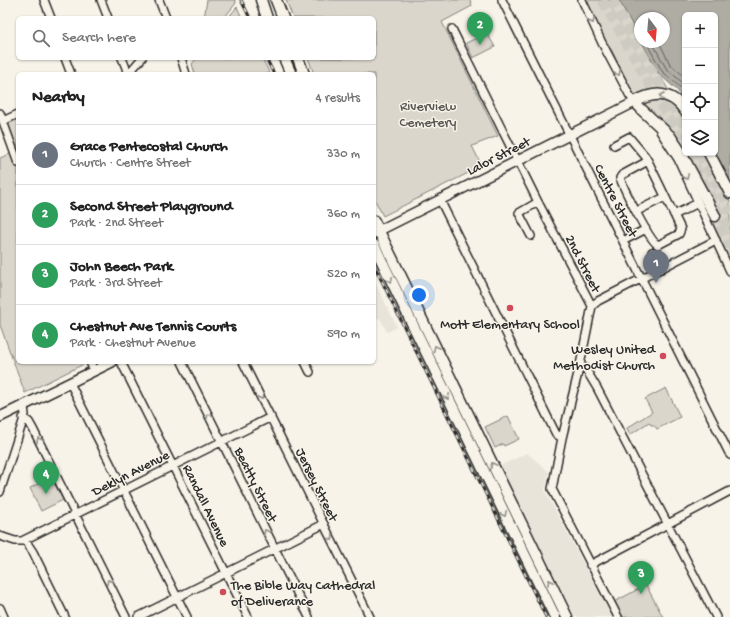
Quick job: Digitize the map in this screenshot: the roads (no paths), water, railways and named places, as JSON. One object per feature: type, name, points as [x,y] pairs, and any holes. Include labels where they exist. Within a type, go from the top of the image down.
[{"type":"highway","points":[[260,0],[267,16]]},
{"type":"highway","points":[[276,0],[282,16]]},
{"type":"highway","points":[[285,60],[290,72]]},
{"type":"highway","points":[[299,60],[303,72]]},
{"type":"highway","points":[[682,107],[677,101],[664,95],[652,94],[638,106],[670,136],[680,150],[715,216]]},
{"type":"highway","points":[[711,156],[730,193]]},
{"type":"highway","points":[[376,228],[567,617]]},
{"type":"highway","points":[[376,249],[555,617]]},
{"type":"main road","name":"Lalor Street","points":[[376,228],[440,200],[569,135],[638,106]]},
{"type":"main road","points":[[0,418],[70,382],[92,366],[102,364]]},
{"type":"street","points":[[44,0],[50,16]]},
{"type":"street","points":[[101,0],[107,16]]},
{"type":"street","points":[[159,0],[165,16]]},
{"type":"street","name":"Centre Street","points":[[502,0],[730,455]]},
{"type":"street","points":[[582,0],[602,43],[630,96],[671,147],[730,271]]},
{"type":"street","name":"2nd Street","points":[[452,29],[538,202],[592,306],[552,489],[618,617]]},
{"type":"street","points":[[66,60],[70,72]]},
{"type":"street","points":[[123,60],[126,72]]},
{"type":"street","points":[[129,72],[140,60]]},
{"type":"street","points":[[181,60],[185,72]]},
{"type":"street","points":[[0,113],[16,157]]},
{"type":"street","points":[[3,121],[16,115]]},
{"type":"street","points":[[614,145],[629,137],[645,156],[648,161],[681,229],[679,234],[661,244],[655,244],[620,178],[622,175],[648,161]]},
{"type":"street","points":[[637,212],[665,197]]},
{"type":"street","points":[[440,200],[556,434],[562,438]]},
{"type":"street","points":[[531,236],[520,213],[538,202]]},
{"type":"street","points":[[674,215],[698,203]]},
{"type":"street","points":[[623,241],[646,229]]},
{"type":"street","points":[[592,306],[598,301],[716,240]]},
{"type":"street","points":[[652,252],[661,268]]},
{"type":"street","name":"Randall Avenue","points":[[122,364],[248,617]]},
{"type":"street","name":"Beatty Street","points":[[183,364],[309,617]]},
{"type":"street","name":"Jersey Street","points":[[244,364],[370,617]]},
{"type":"street","points":[[305,364],[310,372]]},
{"type":"street","points":[[580,365],[590,374],[716,617]]},
{"type":"street","points":[[70,382],[187,617]]},
{"type":"street","points":[[0,492],[25,412],[24,406]]},
{"type":"street","name":"Deklyn Avenue","points":[[25,540],[271,417]]},
{"type":"street","points":[[23,418],[29,422],[33,429],[126,617]]},
{"type":"street","points":[[590,565],[730,491]]},
{"type":"street","points":[[138,617],[324,524]]},
{"type":"street","points":[[0,536],[20,542],[25,540],[33,552],[65,617]]},
{"type":"street","points":[[0,608],[4,617]]},
{"type":"water","points":[[619,0],[730,0],[730,187],[714,156],[718,156],[718,12],[682,12],[682,98],[678,91],[658,73],[645,48],[670,48],[670,12],[634,12],[634,28]]},
{"type":"tunnel","points":[[602,0],[682,142]]},
{"type":"tunnel","points":[[611,0],[682,123]]},
{"type":"tunnel","points":[[690,156],[730,233]]},
{"type":"tunnel","points":[[701,156],[724,198],[730,213]]},
{"type":"tunnel","points":[[720,226],[730,247]]},
{"type":"railway","points":[[241,0],[249,16]]},
{"type":"railway","points":[[267,60],[273,72]]},
{"type":"railway","points":[[376,269],[546,617]]},
{"type":"place","name":"Second Street Playground","points":[[480,45]]},
{"type":"place","name":"Grace Pentecostal Church","points":[[656,283]]},
{"type":"place","name":"Mott Elementary School","points":[[510,308]]},
{"type":"place","name":"Wesley United Methodist Church","points":[[663,356]]},
{"type":"place","name":"Chestnut Ave Tennis Courts","points":[[46,494]]},
{"type":"place","name":"The Bible Way Cathedral of Deliverance","points":[[223,592]]},
{"type":"place","name":"John Beech Park","points":[[641,594]]},
{"type":"park label","name":"Riverview Cemetery","points":[[428,114]]}]
